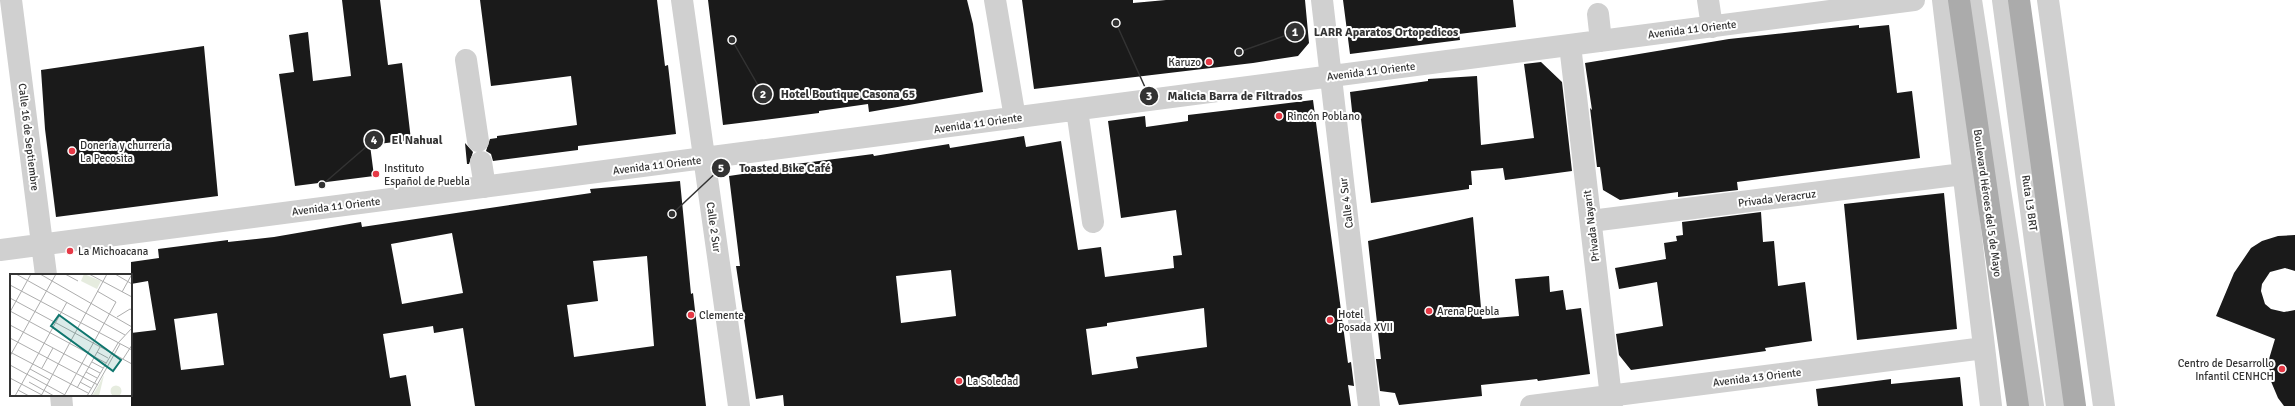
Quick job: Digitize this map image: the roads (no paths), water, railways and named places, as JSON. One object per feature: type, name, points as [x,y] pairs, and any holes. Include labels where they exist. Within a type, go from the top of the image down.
[{"type":"main road","name":"Boulevard Héroes del 5 de Mayo","points":[[1959,0],[2018,406]]},
{"type":"main road","points":[[2018,0],[2075,406]]},
{"type":"street","name":"Calle 16 de Septiembre","points":[[11,0],[46,274]]},
{"type":"street","name":"Calle 2 Sur","points":[[682,0],[739,406]]},
{"type":"street","points":[[995,0],[1015,118]]},
{"type":"street","name":"Calle 4 Sur","points":[[1322,0],[1369,406]]},
{"type":"street","points":[[1708,0],[1712,27]]},
{"type":"street","name":"Avenida 11 Oriente","points":[[0,250],[1914,0]]},
{"type":"street","name":"Boulevard Héroes del 5 de Mayo","points":[[1943,0],[1991,406]]},
{"type":"street","points":[[1971,0],[2033,406]]},
{"type":"street","name":"Ruta L3 BRT","points":[[2003,0],[2057,406]]},
{"type":"street","points":[[2048,0],[2104,406]]},
{"type":"street","points":[[1598,14],[1601,41]]},
{"type":"street","name":"Privada Nayarit","points":[[1570,45],[1612,401]]},
{"type":"street","points":[[466,60],[478,141]]},
{"type":"street","points":[[1077,110],[1093,222]]},
{"type":"street","points":[[481,162],[485,187]]},
{"type":"street","name":"Privada Veracruz","points":[[1591,221],[1963,174]]},
{"type":"street","name":"Avenida 13 Oriente","points":[[1531,406],[1612,401],[1984,348]]},
{"type":"street","points":[[61,396],[62,406]]},
{"type":"place","name":"Malicia Barra de Filtrados","points":[[1116,23]]},
{"type":"place","name":"Hotel Boutique Casona 65","points":[[732,40]]},
{"type":"place","name":"LARR Aparatos Ortopedicos","points":[[1239,52]]},
{"type":"place","name":"Karuzo","points":[[1209,62]]},
{"type":"place","name":"Rincón Poblano","points":[[1279,116]]},
{"type":"place","name":"Donería y churrería La Pecosita","points":[[72,151]]},
{"type":"place","name":"Instituto Español de Puebla","points":[[376,174]]},
{"type":"place","name":"El Nahual","points":[[322,185]]},
{"type":"place","name":"Toasted Bike Café","points":[[672,214]]},
{"type":"place","name":"La Michoacana","points":[[70,251]]},
{"type":"place","name":"Arena Puebla","points":[[1429,311]]},
{"type":"place","name":"Clemente","points":[[691,315]]},
{"type":"place","name":"Hotel Posada XVII","points":[[1330,320]]},
{"type":"place","name":"Centro de Desarrollo Infantil CENHCH","points":[[2282,369]]},
{"type":"place","name":"La Soledad","points":[[959,381]]}]
